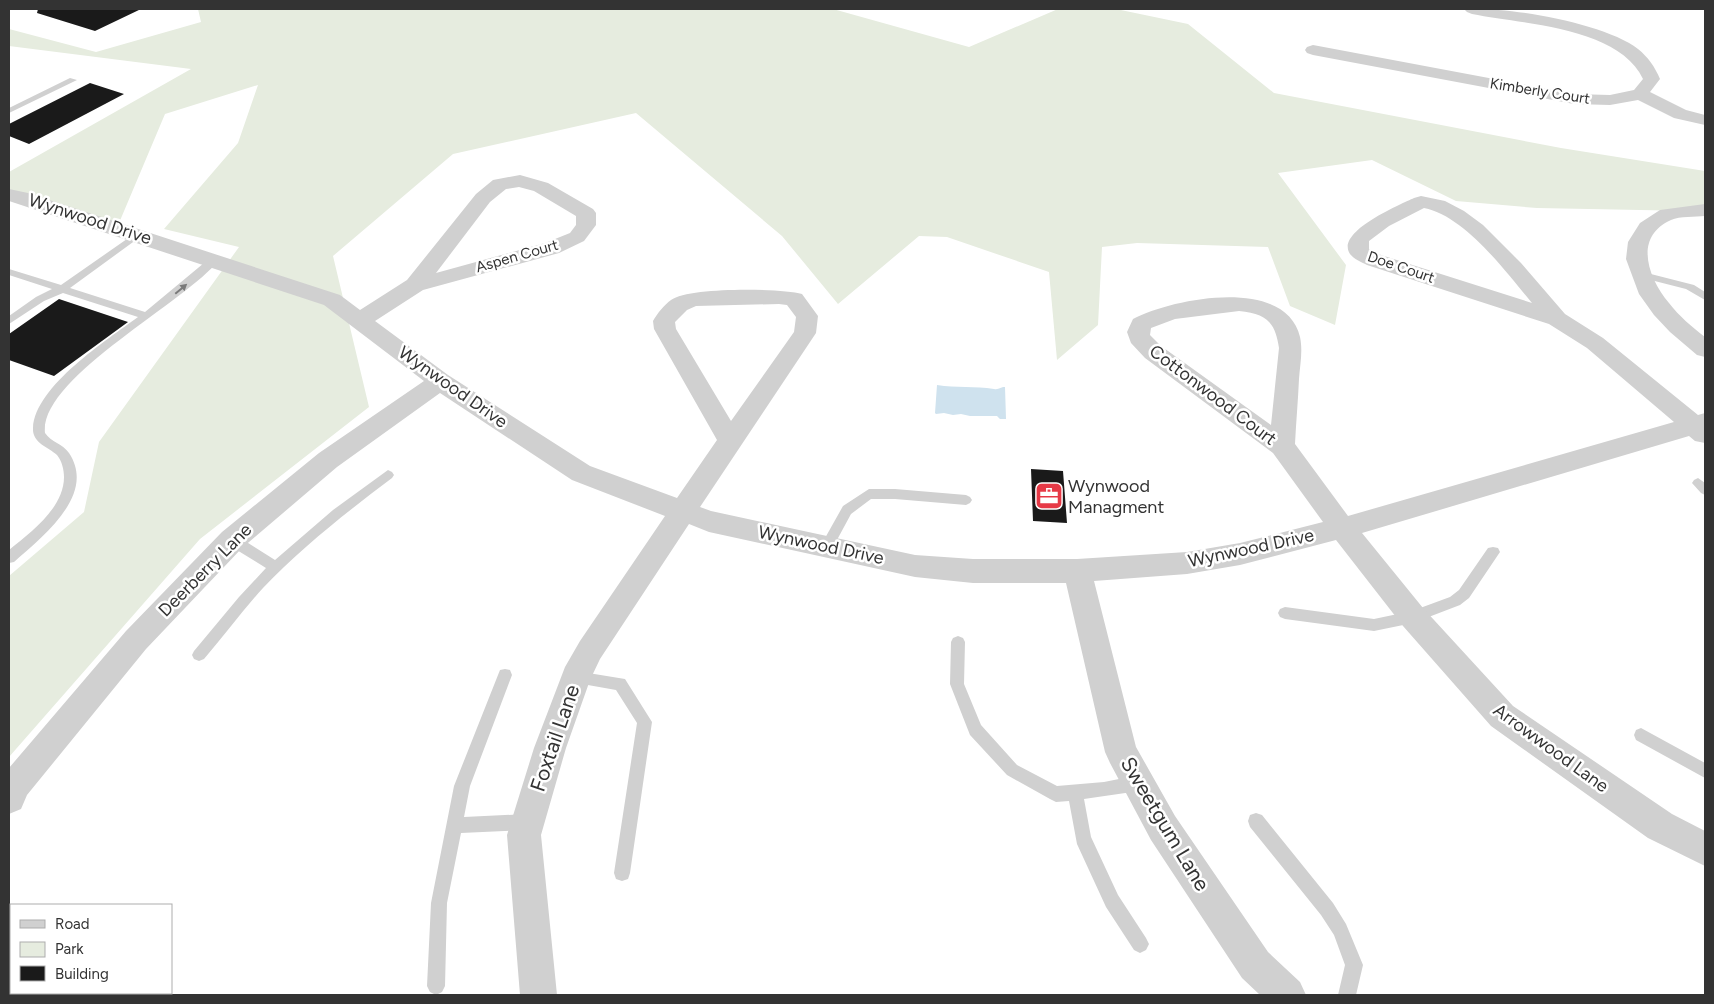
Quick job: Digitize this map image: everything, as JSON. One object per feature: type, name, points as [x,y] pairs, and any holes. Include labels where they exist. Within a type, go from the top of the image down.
[{"type":"street","points":[[1472,9],[1544,22],[1609,39],[1645,64],[1652,80],[1640,94],[1680,114],[1705,120]]},
{"type":"street","name":"Kimberly Court","points":[[1313,50],[1574,99],[1610,100],[1640,94]]},
{"type":"street","name":"Aspen Court","points":[[362,320],[415,285],[552,248],[577,237],[586,225],[586,213],[542,187],[520,181],[500,184],[483,198],[415,285]]},
{"type":"street","name":"Wynwood Drive","points":[[9,195],[21,197],[332,300],[362,320],[440,381],[581,473],[709,521],[915,566],[973,571],[1076,571],[1187,563],[1240,554],[1342,528],[1701,427]]},
{"type":"street","name":"Doe Court","points":[[1557,319],[1481,233],[1445,206],[1421,202],[1382,222],[1359,239],[1359,252],[1374,260],[1557,319],[1595,343],[1701,427]]},
{"type":"street","points":[[1705,210],[1667,214],[1648,226],[1638,242],[1636,259],[1650,294],[1662,310],[1678,327],[1705,349]]},
{"type":"street","name":"Foxtail Lane","points":[[538,995],[524,835],[550,748],[576,677],[590,650],[804,333],[807,316],[794,298],[692,299],[679,305],[664,322],[665,328],[730,441]]},
{"type":"street","name":"Cottonwood Court","points":[[1282,446],[1290,348],[1290,333],[1284,322],[1272,312],[1256,305],[1239,304],[1208,307],[1152,317],[1140,324],[1139,338],[1154,352],[1282,446],[1342,528]]},
{"type":"street","name":"Deerberry Lane","points":[[9,798],[16,784],[136,640],[232,540],[328,460],[440,381]]},
{"type":"street","name":"Arrowwood Lane","points":[[1342,528],[1413,618],[1502,716],[1660,826],[1705,849]]},
{"type":"street","name":"Sweetgum Lane","points":[[1076,571],[1121,752],[1163,828],[1255,965],[1287,995]]},
{"type":"lane","points":[[9,111],[73,80]]},
{"type":"lane","points":[[9,321],[40,299],[62,289],[137,235]]},
{"type":"lane","points":[[9,558],[36,535],[58,512],[67,496],[72,474],[63,453],[45,443],[39,436],[38,427],[45,409],[73,373],[214,260]]},
{"type":"lane","points":[[9,272],[146,316]]},
{"type":"lane","points":[[1643,275],[1690,287],[1705,297]]},
{"type":"lane","points":[[199,655],[258,585],[276,567],[323,524],[388,475]]},
{"type":"lane","points":[[826,547],[847,510],[869,494],[895,494],[966,500]]},
{"type":"lane","points":[[232,540],[276,567]]},
{"type":"lane","points":[[1285,612],[1374,625],[1413,618],[1455,600],[1464,594],[1493,552]]},
{"type":"lane","points":[[958,642],[957,684],[976,730],[1012,770],[1056,794],[1104,790],[1139,783]]},
{"type":"lane","points":[[436,986],[439,902],[462,786],[505,675]]},
{"type":"lane","points":[[576,677],[620,684],[645,722],[622,873]]},
{"type":"lane","points":[[1641,735],[1705,771]]},
{"type":"lane","points":[[1075,792],[1083,838],[1112,901],[1140,944]]},
{"type":"lane","points":[[1256,821],[1327,909],[1340,930],[1354,965],[1347,995]]},
{"type":"lane","points":[[454,825],[527,822]]},
{"type":"green space","points":[[198,9],[833,9],[969,47],[1058,9],[1116,9],[1188,24],[1274,93],[1561,148],[1705,171],[1705,209],[1692,211],[1537,208],[1456,201],[1372,160],[1278,173],[1346,265],[1335,325],[1290,306],[1268,247],[1137,243],[1102,247],[1098,325],[1057,360],[1049,272],[947,237],[919,236],[838,304],[782,236],[636,113],[453,154],[333,256],[369,407],[200,539],[9,757],[9,576],[84,512],[99,442],[239,247],[164,229],[238,143],[258,85],[165,114],[119,223],[9,190],[9,172],[191,69],[9,46],[9,29],[96,52],[201,22]]},
{"type":"water","points":[[937,385],[996,389],[1005,387],[1006,419],[1000,419],[997,416],[936,414]]},
{"type":"building","points":[[38,9],[141,9],[95,31],[37,13]]},
{"type":"building","points":[[90,83],[124,94],[29,144],[9,136],[9,124]]},
{"type":"building","points":[[59,299],[128,322],[54,376],[9,360],[9,334]]},
{"type":"building","name":"Wynwood Managment","points":[[1031,469],[1063,471],[1067,523],[1033,521]]},
{"type":"place","name":"Wynwood Managment","points":[[1049,496]]}]
